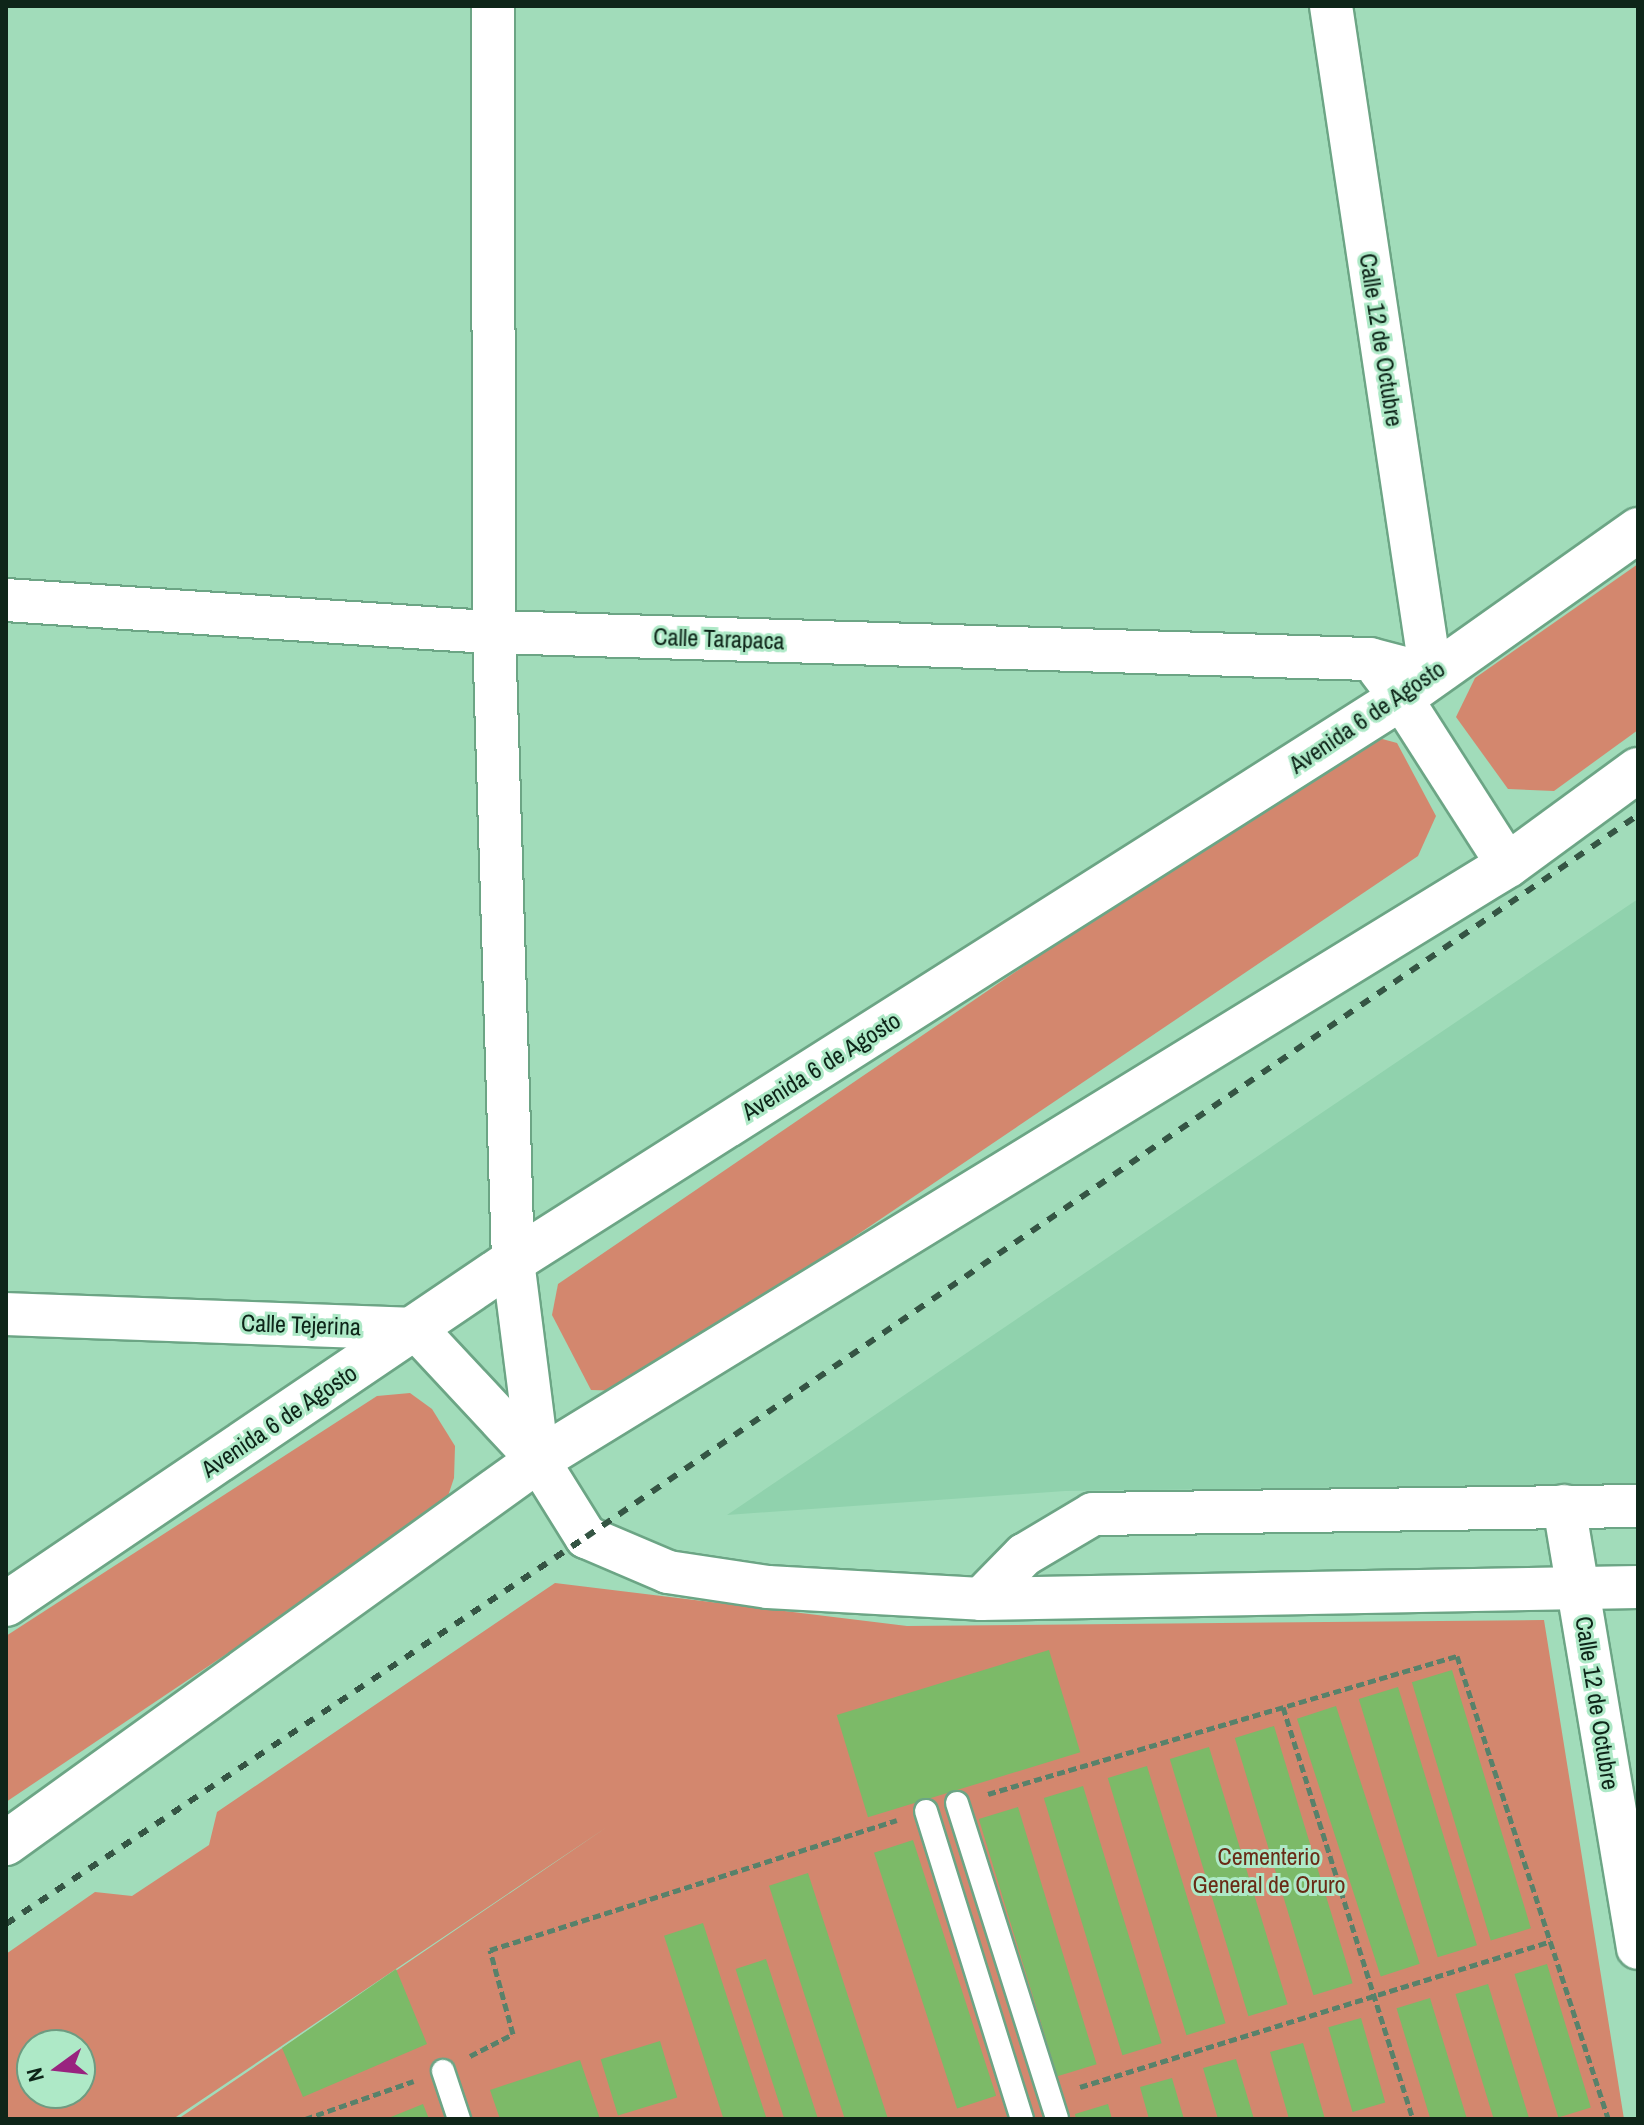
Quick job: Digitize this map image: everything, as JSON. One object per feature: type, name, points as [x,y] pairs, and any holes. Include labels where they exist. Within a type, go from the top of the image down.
[{"type":"main road","name":"Avenida 6 de Agosto","points":[[6,1604],[513,1261],[1416,687],[1638,530]]},
{"type":"main road","points":[[6,1843],[538,1460],[1508,865],[1638,770]]},
{"type":"street","points":[[493,6],[494,632],[513,1261],[538,1460]]},
{"type":"street","name":"Calle 12 de Octubre","points":[[1331,6],[1416,687]]},
{"type":"street","name":"Calle Tarapaca","points":[[6,600],[494,632],[1370,659],[1416,687]]},
{"type":"street","points":[[1416,687],[1508,865]]},
{"type":"street","name":"Calle Tejerina","points":[[6,1314],[416,1329]]},
{"type":"street","points":[[416,1329],[538,1460],[586,1537],[668,1572],[768,1587],[981,1599],[1638,1587]]},
{"type":"street","name":"Calle 12 de Octubre","points":[[1564,1506],[1638,1948]]},
{"type":"street","points":[[981,1599],[1024,1555],[1093,1514],[1638,1506]]},
{"type":"lane","points":[[957,1803],[1057,2119]]},
{"type":"lane","points":[[926,1811],[1022,2119]]},
{"type":"lane","points":[[443,2071],[459,2119]]},
{"type":"path","points":[[957,1803],[1457,1656],[1608,2119]]},
{"type":"path","points":[[1283,1707],[1413,2119]]},
{"type":"path","points":[[305,2119],[443,2071],[513,2034],[490,1950],[926,1811]]},
{"type":"path","points":[[1050,2097],[1551,1941]]},
{"type":"shaded area","points":[[1638,899],[1638,1484],[1065,1491],[727,1515]]},
{"type":"green space","points":[[1638,564],[1638,730],[1554,791],[1508,789],[1456,717],[1475,678]]},
{"type":"green space","points":[[1364,734],[1397,743],[1436,816],[1418,856],[626,1391],[591,1390],[552,1315],[558,1284]]},
{"type":"green space","points":[[410,1393],[432,1409],[455,1446],[454,1478],[444,1508],[6,1802],[6,1636],[377,1396]]},
{"type":"green space","name":"Cementerio General de Oruro","points":[[555,1583],[907,1626],[1544,1620],[1624,2119],[178,2119],[607,1827],[173,2119],[6,2119],[6,1954],[95,1892],[132,1896],[209,1845],[217,1812]]},
{"type":"building","points":[[1049,1650],[1080,1752],[868,1817],[837,1715]]},
{"type":"building","points":[[1452,1670],[1531,1928],[1491,1940],[1412,1682]]},
{"type":"building","points":[[1398,1687],[1477,1945],[1438,1957],[1359,1699]]},
{"type":"building","points":[[1336,1706],[1420,1964],[1381,1976],[1297,1719]]},
{"type":"building","points":[[1274,1726],[1353,1983],[1313,1995],[1235,1738]]},
{"type":"building","points":[[1209,1747],[1288,2004],[1248,2016],[1170,1759]]},
{"type":"building","points":[[1147,1766],[1226,2023],[1186,2035],[1108,1778]]},
{"type":"building","points":[[1083,1786],[1162,2043],[1122,2055],[1044,1798]]},
{"type":"building","points":[[1018,1807],[1097,2064],[1057,2076],[979,1819]]},
{"type":"building","points":[[913,1840],[996,2096],[957,2109],[874,1853]]},
{"type":"building","points":[[808,1873],[888,2118],[845,2119],[769,1886]]},
{"type":"building","points":[[703,1923],[767,2119],[724,2119],[664,1936]]},
{"type":"building","points":[[766,1959],[818,2119],[784,2119],[736,1969]]},
{"type":"building","points":[[1547,1964],[1591,2107],[1558,2117],[1514,1974]]},
{"type":"building","points":[[396,1969],[427,2044],[303,2097],[282,2048]]},
{"type":"building","points":[[1488,1984],[1529,2119],[1494,2119],[1455,1994]]},
{"type":"building","points":[[1430,1998],[1467,2118],[1430,2119],[1397,2008]]},
{"type":"building","points":[[1361,2018],[1385,2103],[1353,2112],[1328,2027]]},
{"type":"building","points":[[660,2041],[677,2097],[618,2116],[601,2059]]},
{"type":"building","points":[[1303,2043],[1325,2119],[1289,2119],[1270,2052]]},
{"type":"building","points":[[1236,2059],[1254,2119],[1218,2119],[1203,2068]]},
{"type":"building","points":[[580,2060],[600,2119],[500,2119],[490,2090]]},
{"type":"building","points":[[1172,2078],[1184,2119],[1149,2119],[1140,2087]]},
{"type":"building","points":[[423,2104],[429,2119],[386,2119]]},
{"type":"building","points":[[1108,2104],[1112,2119],[1076,2119],[1075,2114]]},
{"type":"railway","points":[[6,1924],[586,1537],[1638,815]]}]
